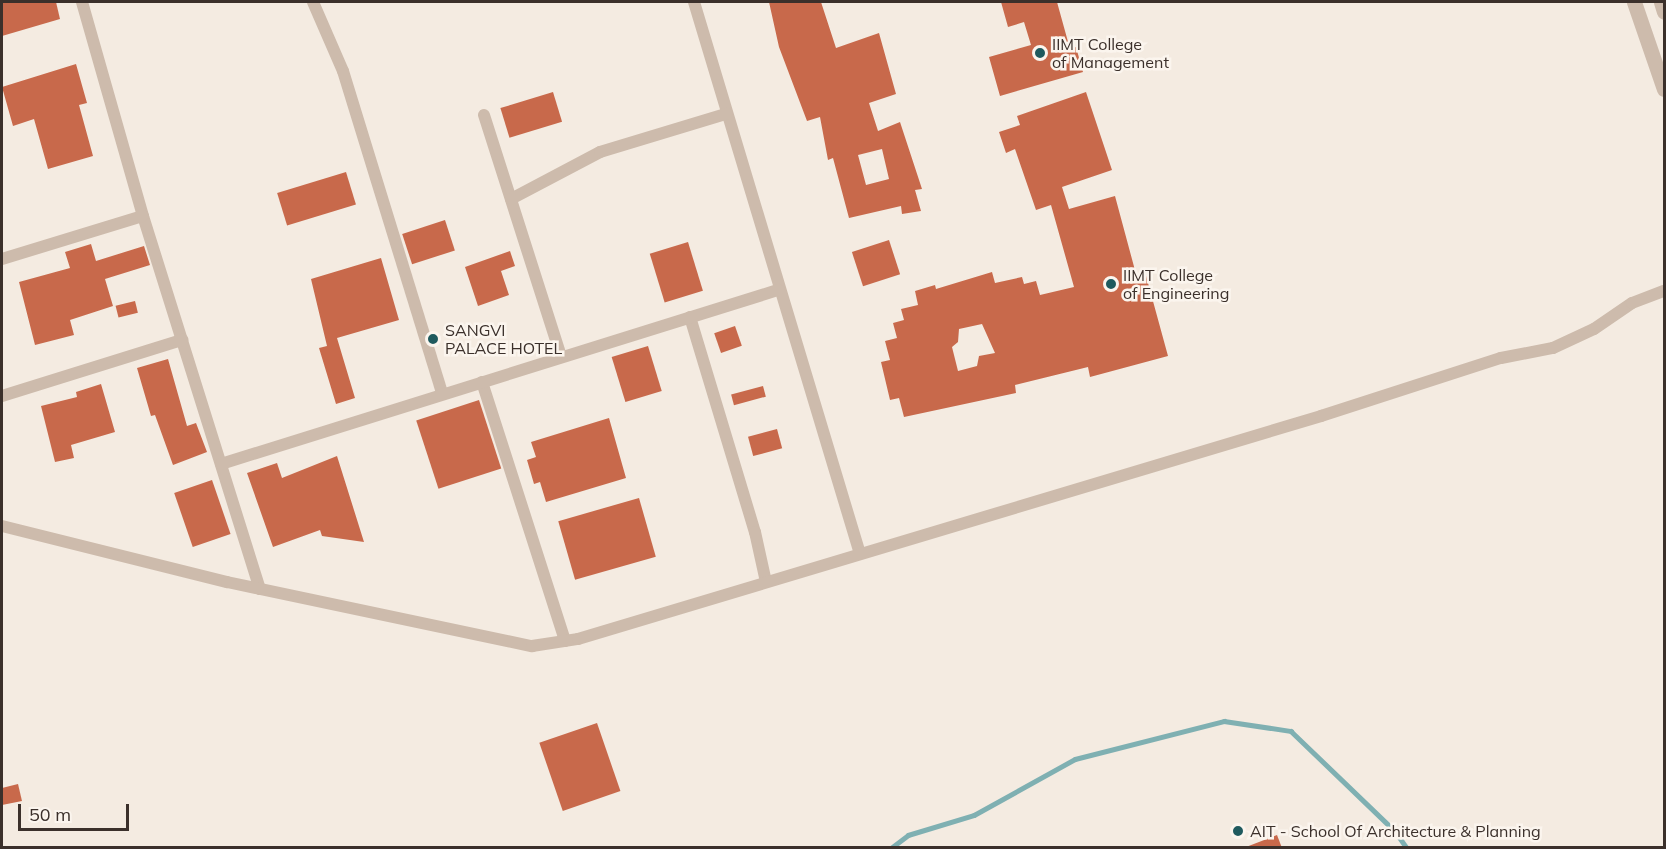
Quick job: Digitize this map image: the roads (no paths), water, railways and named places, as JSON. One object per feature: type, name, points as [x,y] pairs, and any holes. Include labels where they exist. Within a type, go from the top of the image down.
[{"type":"street","points":[[82,2],[142,216],[260,589]]},
{"type":"street","points":[[313,2],[343,71],[442,393]]},
{"type":"street","points":[[694,2],[778,290],[860,554]]},
{"type":"street","points":[[1634,2],[1665,89]]},
{"type":"street","points":[[1661,2],[1665,12]]},
{"type":"street","points":[[511,200],[600,152],[726,114]]},
{"type":"street","points":[[484,115],[561,356]]},
{"type":"street","points":[[2,259],[142,216]]},
{"type":"street","points":[[221,464],[442,393],[778,290]]},
{"type":"street","points":[[2,526],[260,589],[506,643],[532,646],[565,641],[766,582],[1501,358],[1553,348],[1594,329],[1632,303],[1665,291]]},
{"type":"street","points":[[690,317],[755,532],[766,582]]},
{"type":"street","points":[[2,396],[182,340]]},
{"type":"street","points":[[482,382],[565,641]]},
{"type":"waterway","points":[[891,848],[908,835],[974,815],[1075,759],[1224,721],[1291,731],[1395,831],[1407,848]]},
{"type":"place","name":"IIMT College of Management","points":[[1040,53]]},
{"type":"place","name":"IIMT College of Engineering","points":[[1111,284]]},
{"type":"place","name":"SANGVI PALACE HOTEL","points":[[433,339]]},
{"type":"place","name":"AIT - School Of Architecture & Planning","points":[[1238,831]]}]
